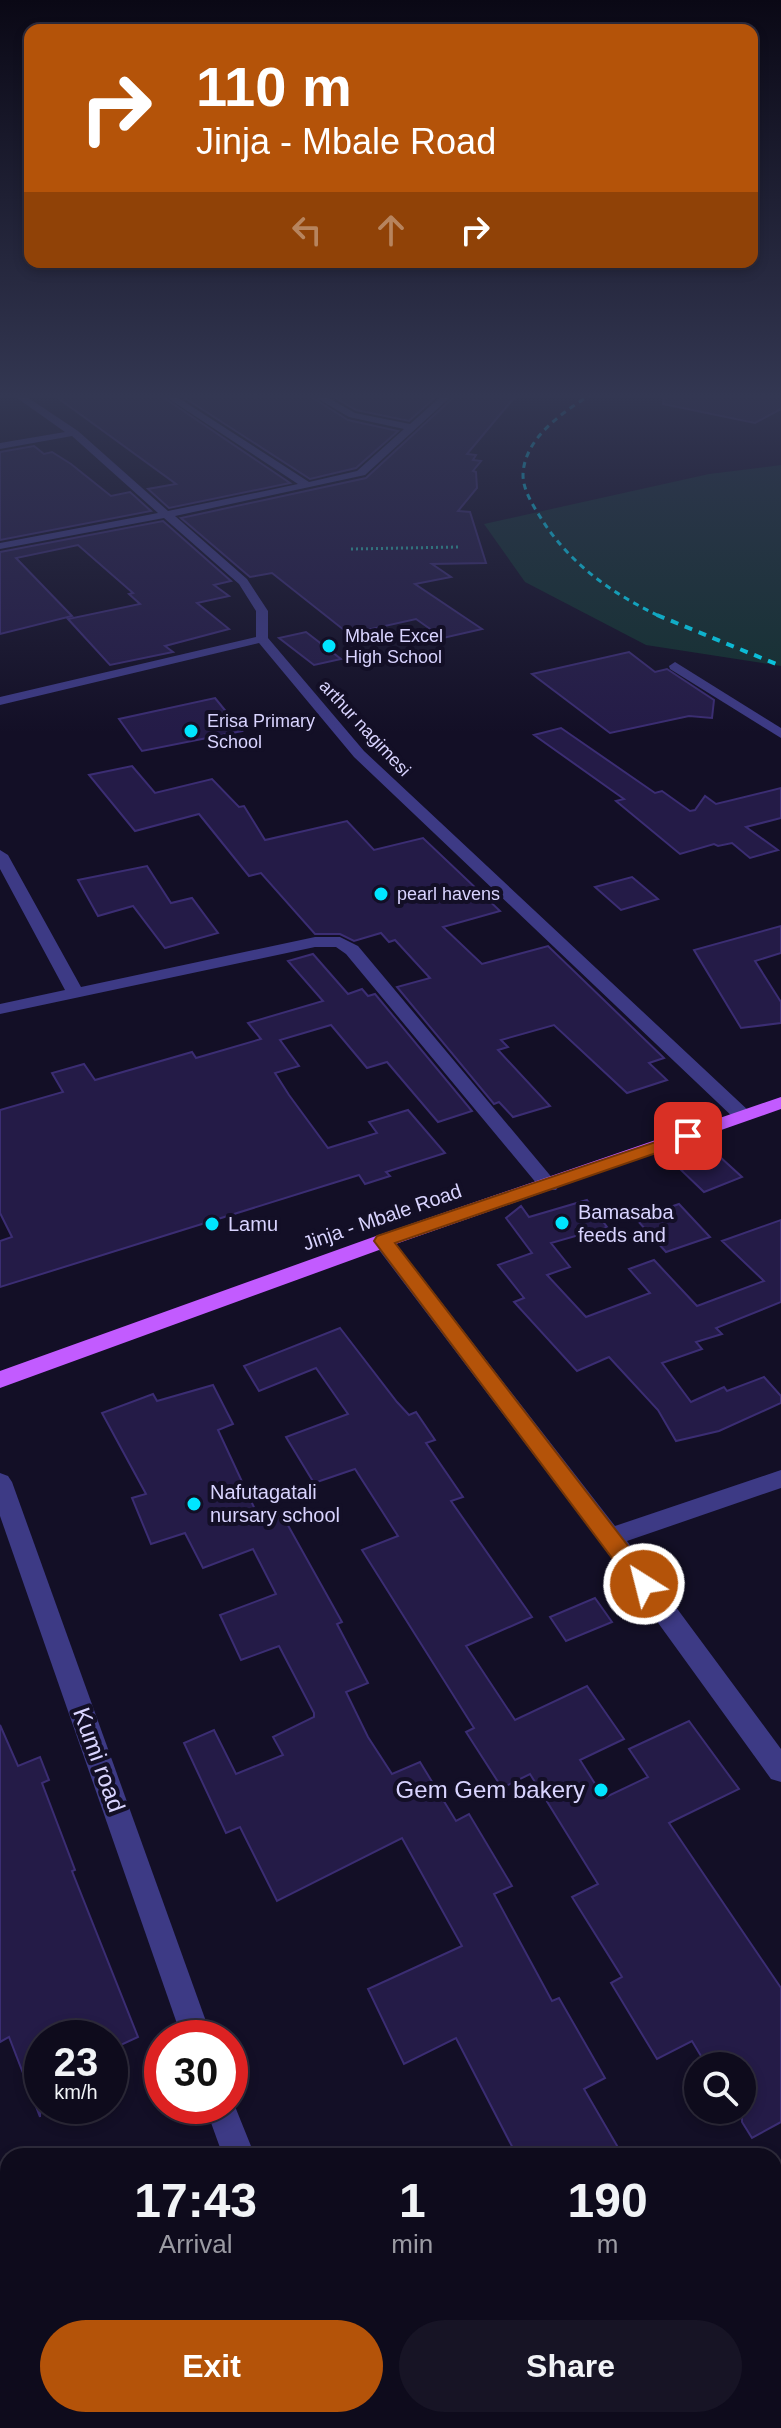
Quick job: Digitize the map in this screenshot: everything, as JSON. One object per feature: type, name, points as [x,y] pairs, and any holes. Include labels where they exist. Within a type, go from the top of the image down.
[{"type":"main road","name":"Jinja - Mbale Road","points":[[0,1380],[383,1241],[549,1186],[781,1103]]},
{"type":"street","points":[[0,701],[262,639],[262,611],[243,582],[159,506]]},
{"type":"street","points":[[0,546],[206,506]]},
{"type":"street","name":"arthur nagimesi","points":[[262,639],[359,754],[743,1116]]},
{"type":"street","points":[[675,666],[781,734]]},
{"type":"street","points":[[0,855],[76,994]]},
{"type":"street","points":[[0,1009],[315,942],[340,942],[352,950],[549,1186]]},
{"type":"street","points":[[383,1241],[610,1537],[781,1770]]},
{"type":"street","points":[[610,1537],[781,1479]]},
{"type":"street","name":"Kumi road","points":[[0,1482],[191,2020]]},
{"type":"street","points":[[227,2124],[236,2148]]},
{"type":"path","points":[[351,549],[458,547]]},
{"type":"green space","points":[[564,506],[781,506],[781,666],[646,645],[525,582],[484,524]]},
{"type":"building","points":[[0,506],[146,506],[151,511],[0,540]]},
{"type":"building","points":[[235,506],[462,506],[458,511],[470,512],[486,563],[432,564],[451,577],[415,584],[482,629],[443,638],[416,619],[349,634],[272,573],[250,577],[181,518]]},
{"type":"building","points":[[163,521],[231,581],[214,585],[229,596],[197,603],[229,629],[165,646],[173,652],[110,665],[68,619],[140,604],[129,594],[133,593],[78,545],[16,558],[72,616],[0,634],[0,552]]},
{"type":"building","points":[[306,632],[341,659],[314,665],[279,638]]},
{"type":"building","points":[[629,652],[655,672],[667,669],[714,700],[712,718],[689,716],[610,733],[532,674]]},
{"type":"building","points":[[215,698],[242,731],[142,751],[119,719]]},
{"type":"building","points":[[561,728],[655,793],[662,791],[690,811],[695,810],[705,796],[716,804],[781,788],[781,818],[746,827],[778,850],[750,858],[732,843],[714,844],[680,854],[616,801],[624,799],[534,735]]},
{"type":"building","points":[[132,766],[155,793],[212,779],[239,807],[244,806],[265,840],[347,821],[374,850],[423,838],[500,911],[443,927],[482,964],[548,946],[664,1058],[649,1063],[667,1080],[627,1093],[554,1025],[501,1040],[508,1047],[498,1050],[550,1106],[513,1117],[499,1102],[494,1104],[397,987],[430,978],[395,940],[389,942],[381,933],[354,941],[340,934],[315,934],[261,873],[249,876],[199,814],[135,831],[89,775]]},
{"type":"building","points":[[147,866],[171,903],[192,898],[218,933],[165,948],[133,906],[98,916],[78,880]]},
{"type":"building","points":[[632,877],[658,899],[621,910],[595,887]]},
{"type":"building","points":[[781,926],[781,953],[755,961],[781,1002],[781,1023],[741,1028],[694,950]]},
{"type":"building","points":[[313,954],[348,994],[362,989],[368,996],[375,994],[472,1111],[438,1122],[387,1062],[367,1068],[331,1025],[280,1040],[299,1066],[275,1073],[289,1095],[328,1148],[377,1133],[369,1122],[408,1110],[445,1153],[386,1172],[390,1176],[365,1184],[359,1175],[0,1287],[0,1241],[12,1237],[0,1213],[0,1110],[63,1092],[52,1073],[84,1064],[95,1080],[192,1052],[196,1058],[261,1039],[248,1023],[323,1001],[288,961]]},
{"type":"building","points":[[719,1156],[742,1177],[704,1192],[681,1170]]},
{"type":"building","points":[[587,1200],[607,1227],[551,1243],[570,1267],[547,1275],[586,1317],[650,1293],[629,1269],[654,1260],[697,1306],[764,1281],[722,1241],[781,1220],[781,1302],[716,1328],[722,1334],[696,1342],[702,1349],[662,1363],[691,1402],[724,1387],[727,1391],[764,1377],[781,1396],[781,1403],[719,1431],[676,1441],[658,1410],[609,1357],[577,1371],[514,1302],[524,1298],[498,1265],[532,1253],[506,1218],[521,1206],[529,1217]]},
{"type":"building","points":[[679,1204],[710,1237],[666,1252],[636,1219]]},
{"type":"building","points":[[340,1328],[397,1402],[409,1415],[416,1412],[435,1440],[426,1443],[463,1497],[451,1501],[532,1617],[466,1646],[515,1720],[587,1686],[624,1739],[580,1760],[604,1798],[648,1777],[629,1749],[689,1721],[739,1789],[669,1823],[781,1988],[781,2122],[752,2138],[743,2124],[756,2124],[756,2052],[699,2052],[692,2041],[657,2059],[611,1983],[622,1977],[572,1897],[598,1884],[530,1774],[502,1788],[466,1732],[474,1728],[362,1550],[398,1536],[355,1469],[314,1483],[286,1437],[348,1414],[316,1368],[259,1391],[244,1366]]},
{"type":"building","points":[[213,1385],[233,1424],[218,1430],[259,1518],[280,1511],[342,1622],[337,1624],[368,1683],[346,1692],[368,1737],[392,1774],[420,1762],[456,1821],[469,1814],[512,1886],[494,1894],[552,2001],[559,1998],[605,2078],[584,2089],[618,2148],[513,2148],[456,2038],[404,2064],[368,1989],[462,1946],[402,1838],[277,1901],[240,1827],[226,1833],[184,1743],[214,1730],[236,1774],[283,1755],[273,1737],[314,1717],[314,1713],[279,1646],[241,1660],[220,1615],[276,1594],[253,1549],[203,1568],[185,1533],[151,1544],[132,1498],[146,1494],[102,1413],[153,1394],[157,1401]]},
{"type":"building","points":[[595,1598],[612,1622],[566,1641],[550,1617]]},
{"type":"building","points":[[0,1725],[18,1766],[40,1757],[49,1780],[42,1783],[75,1870],[72,1871],[138,2037],[128,2042],[128,2020],[24,2020],[24,2076],[9,2037],[0,2042]]},
{"type":"railway","points":[[534,506],[563,548],[577,562],[608,587],[658,615]]},
{"type":"railway","points":[[658,615],[781,666]]},
{"type":"place","name":"Mbale Excel High School","points":[[329,646]]},
{"type":"place","name":"Erisa Primary School","points":[[191,731]]},
{"type":"place","name":"pearl havens","points":[[381,894]]},
{"type":"place","name":"Bamasaba feeds and","points":[[562,1223]]},
{"type":"place","name":"Lamu","points":[[212,1224]]},
{"type":"place","name":"Nafutagatali nursary school","points":[[194,1504]]},
{"type":"place","name":"Gem Gem bakery","points":[[601,1790]]},
{"type":"route","points":[[644,1584],[383,1241],[688,1136]]}]
